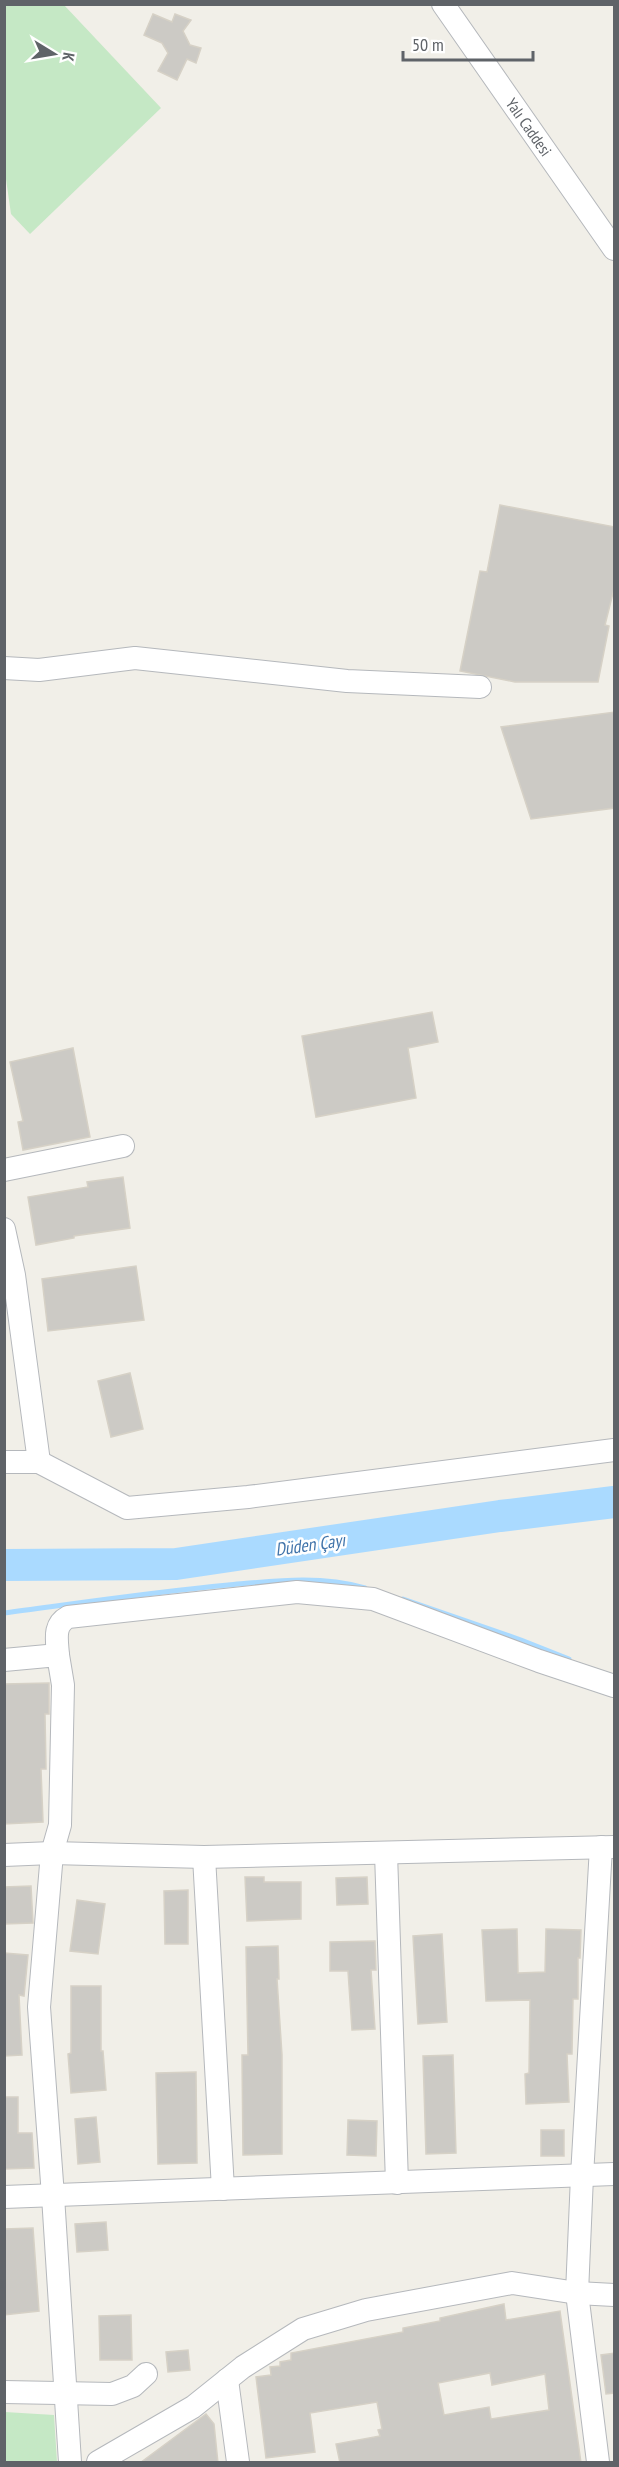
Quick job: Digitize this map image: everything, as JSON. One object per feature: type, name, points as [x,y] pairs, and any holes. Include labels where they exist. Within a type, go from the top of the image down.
[{"type":"street","name":"Yalı Caddesi","points":[[443,4],[615,249]]},
{"type":"street","points":[[4,668],[39,670],[135,658],[347,681],[480,687]]},
{"type":"street","points":[[4,1170],[123,1146]]},
{"type":"street","points":[[4,1229],[14,1275],[39,1462]]},
{"type":"street","points":[[4,1462],[39,1462],[127,1508],[248,1497],[615,1450]]},
{"type":"street","points":[[70,2463],[39,2007],[52,1853],[60,1825],[63,1685],[56,1632],[61,1621],[68,1617],[297,1592],[322,1593],[373,1599],[539,1661],[615,1686]]},
{"type":"street","points":[[4,1659],[58,1655]]},
{"type":"street","points":[[4,1855],[52,1853],[204,1857],[608,1847],[582,2176],[577,2293],[598,2463]]},
{"type":"street","points":[[386,1853],[397,2183]]},
{"type":"street","points":[[204,1857],[223,2189]]},
{"type":"street","points":[[4,2197],[615,2174]]},
{"type":"street","points":[[98,2463],[193,2407],[227,2380],[303,2329],[366,2310],[512,2283],[577,2293],[615,2295]]},
{"type":"street","points":[[4,2392],[119,2392],[133,2386],[146,2374]]},
{"type":"street","points":[[227,2380],[238,2463]]},
{"type":"green space","points":[[4,5],[64,5],[161,108],[30,234],[11,214],[5,172]]},
{"type":"green space","points":[[5,2412],[54,2415],[57,2462],[5,2462]]},
{"type":"building","points":[[153,14],[172,22],[175,14],[191,20],[183,31],[190,45],[201,48],[196,63],[187,59],[177,80],[158,71],[168,53],[162,43],[144,35]]},
{"type":"building","points":[[500,505],[615,527],[615,585],[605,625],[609,626],[598,682],[515,682],[460,671],[480,571],[487,572]]},
{"type":"building","points":[[615,712],[615,808],[531,819],[501,727]]},
{"type":"building","points":[[432,1012],[438,1042],[408,1048],[416,1098],[316,1117],[302,1036]]},
{"type":"building","points":[[73,1048],[90,1137],[23,1150],[18,1122],[23,1121],[10,1062]]},
{"type":"building","points":[[123,1177],[130,1228],[74,1236],[74,1238],[36,1245],[28,1197],[88,1187],[87,1182]]},
{"type":"building","points":[[136,1266],[144,1320],[48,1331],[42,1279]]},
{"type":"building","points":[[130,1373],[143,1429],[111,1437],[98,1381]]},
{"type":"building","points":[[49,1683],[49,1714],[45,1714],[46,1769],[41,1769],[43,1822],[4,1824],[4,1684]]},
{"type":"building","points":[[245,1877],[264,1877],[264,1882],[301,1882],[301,1919],[247,1921]]},
{"type":"building","points":[[367,1877],[368,1904],[337,1905],[336,1878]]},
{"type":"building","points":[[31,1886],[33,1923],[4,1924],[4,1887]]},
{"type":"building","points":[[188,1890],[188,1944],[165,1944],[164,1891]]},
{"type":"building","points":[[77,1900],[105,1904],[98,1954],[70,1951]]},
{"type":"building","points":[[517,1929],[518,1973],[545,1972],[546,1929],[581,1930],[578,1999],[573,1999],[572,2054],[567,2054],[569,2102],[526,2104],[525,2074],[529,2073],[530,2000],[486,2001],[482,1930]]},
{"type":"building","points":[[442,1934],[447,2022],[418,2024],[413,1936]]},
{"type":"building","points":[[375,1941],[376,1970],[371,1970],[375,2029],[352,2030],[348,1971],[330,1971],[330,1942]]},
{"type":"building","points":[[278,1946],[279,1979],[277,1979],[282,2055],[282,2154],[243,2155],[242,2055],[248,2055],[246,1947]]},
{"type":"building","points":[[4,1953],[28,1955],[24,1996],[19,1995],[22,2055],[4,2056]]},
{"type":"building","points":[[71,1986],[101,1986],[101,2051],[103,2051],[106,2090],[71,2093],[68,2054],[71,2053]]},
{"type":"building","points":[[453,2055],[456,2153],[426,2154],[423,2056]]},
{"type":"building","points":[[196,2072],[197,2163],[158,2164],[156,2073]]},
{"type":"building","points":[[4,2097],[18,2097],[18,2133],[32,2133],[34,2168],[4,2169]]},
{"type":"building","points":[[96,2117],[100,2162],[78,2164],[75,2119]]},
{"type":"building","points":[[348,2120],[377,2121],[376,2156],[347,2155]]},
{"type":"building","points":[[541,2130],[564,2130],[564,2156],[541,2156]]},
{"type":"building","points":[[106,2222],[108,2250],[77,2252],[75,2224]]},
{"type":"building","points":[[33,2228],[39,2311],[4,2315],[4,2229]]},
{"type":"building","points":[[504,2304],[506,2320],[560,2311],[581,2463],[340,2463],[336,2444],[380,2436],[378,2430],[382,2429],[377,2402],[310,2413],[315,2452],[266,2458],[256,2377],[271,2375],[270,2367],[280,2366],[280,2362],[291,2360],[291,2353],[403,2332],[403,2328],[440,2321],[440,2318]],"holes":[[[490,2373],[492,2385],[545,2374],[549,2410],[491,2419],[489,2407],[444,2415],[438,2383]]]},
{"type":"building","points":[[131,2315],[132,2360],[100,2360],[99,2316]]},
{"type":"building","points":[[188,2350],[190,2370],[168,2372],[166,2352]]},
{"type":"building","points":[[615,2353],[615,2393],[606,2394],[601,2355]]},
{"type":"building","points":[[206,2414],[214,2424],[218,2463],[140,2463]]},
{"type":"waterway","name":"Düden Çayı","points":[[4,1565],[176,1564],[500,1516],[614,1502]]},
{"type":"waterway","points":[[4,1613],[172,1591],[262,1582],[314,1580],[365,1588]]},
{"type":"waterway","points":[[403,1599],[569,1659]]}]
